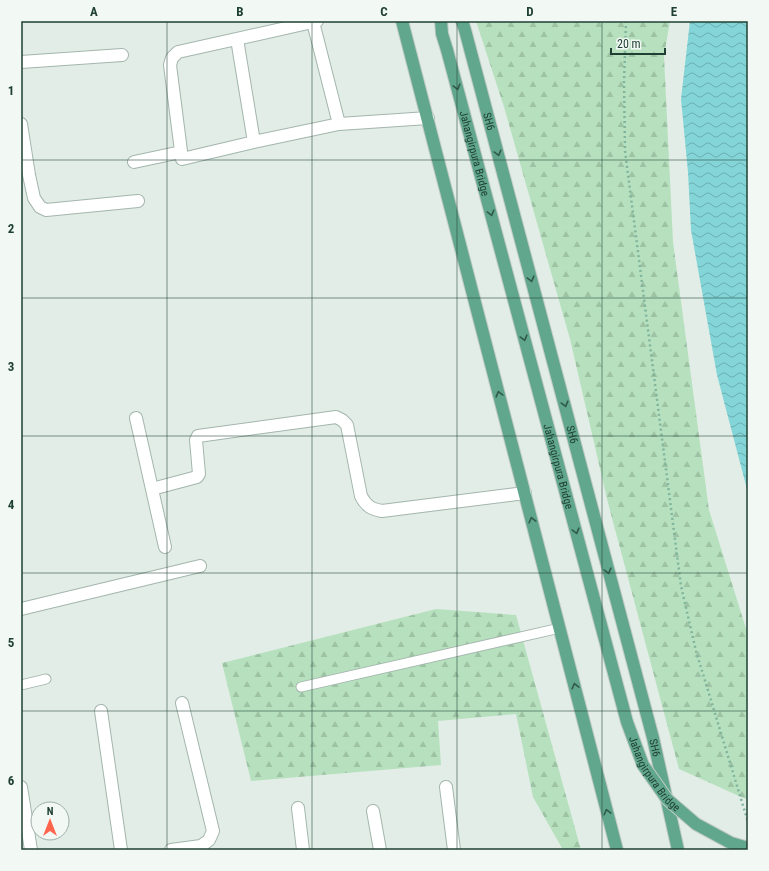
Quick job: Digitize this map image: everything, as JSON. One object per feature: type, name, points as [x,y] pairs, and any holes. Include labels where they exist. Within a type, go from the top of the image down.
[{"type":"main road","points":[[402,21],[617,850]]},
{"type":"main road","name":"Jahangirpura Bridge","points":[[441,21],[442,34],[627,722],[643,765],[667,800],[696,824],[731,843],[748,848]]},
{"type":"main road","name":"SH6","points":[[462,21],[468,37],[651,730],[678,850]]},
{"type":"street","points":[[339,124],[315,21],[178,52],[172,58],[170,65],[182,159],[339,124],[428,118]]},
{"type":"street","points":[[237,39],[254,142]]},
{"type":"street","points":[[21,62],[122,55]]},
{"type":"street","points":[[21,124],[34,198],[40,207],[46,210],[138,202]]},
{"type":"street","points":[[134,162],[181,152]]},
{"type":"street","points":[[152,489],[197,477],[199,474],[196,446],[198,436],[336,417],[347,425],[361,496],[365,504],[374,510],[382,511],[525,494]]},
{"type":"street","points":[[136,418],[165,547]]},
{"type":"street","points":[[21,609],[200,566]]},
{"type":"street","points":[[171,850],[201,846],[209,840],[213,831],[182,703]]},
{"type":"street","points":[[101,711],[121,850]]},
{"type":"street","points":[[21,787],[31,850]]},
{"type":"street","points":[[446,787],[454,850]]},
{"type":"street","points":[[298,808],[304,850]]},
{"type":"street","points":[[373,811],[380,850]]},
{"type":"lane","points":[[302,687],[560,628]]},
{"type":"lane","points":[[21,685],[46,679]]},
{"type":"path","points":[[626,21],[624,82],[625,151],[681,586],[696,651],[748,822]]},
{"type":"green space","points":[[476,21],[670,21],[664,56],[673,242],[709,510],[748,635],[748,800],[679,769],[608,503],[570,339],[504,107]]},
{"type":"green space","points":[[436,609],[516,615],[581,850],[563,850],[533,797],[516,714],[438,721],[441,765],[251,781],[222,663]]},
{"type":"water","points":[[690,21],[748,21],[748,493],[717,375],[691,230],[688,172],[681,99]]}]
